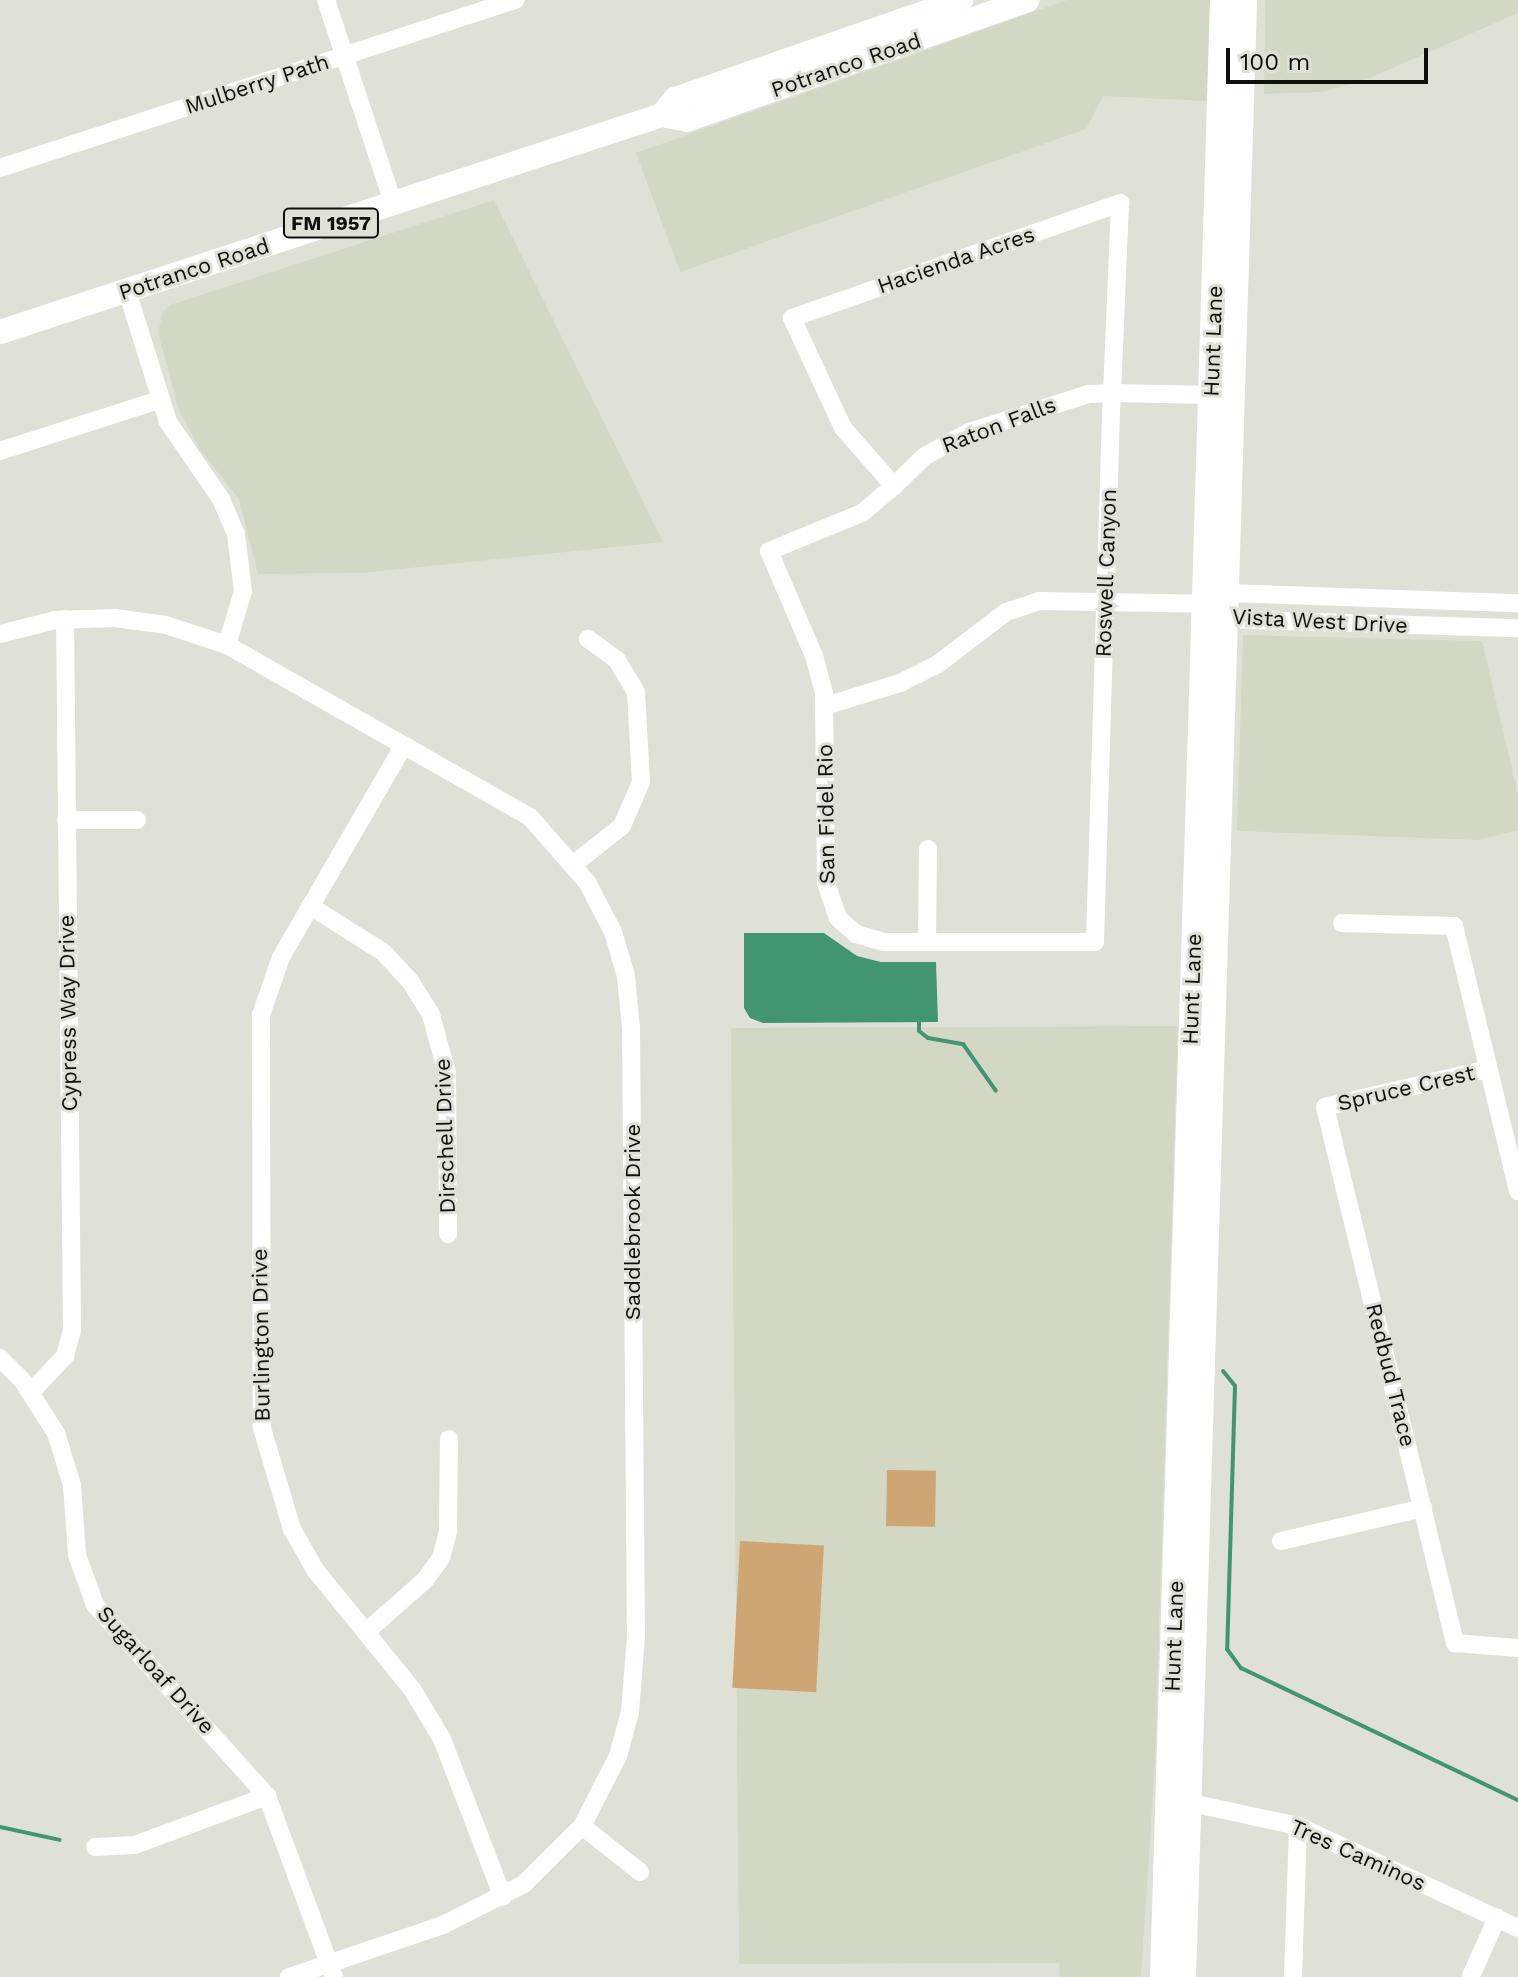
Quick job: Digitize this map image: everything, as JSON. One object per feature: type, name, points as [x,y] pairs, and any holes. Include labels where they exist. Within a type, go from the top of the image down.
[{"type":"main road","name":"Potranco Road","points":[[662,115],[675,99],[961,0]]},
{"type":"main road","points":[[888,51],[896,34],[973,0]]},
{"type":"main road","name":"Hunt Lane","points":[[1184,1977],[1191,1803],[1191,1471],[1208,818],[1203,604],[1212,395],[1222,0]]},
{"type":"main road","name":"Hunt Lane","points":[[1208,818],[1225,619],[1245,0]]},
{"type":"main road","name":"Potranco Road","points":[[0,332],[662,115],[687,120],[1022,1]]},
{"type":"main road","points":[[724,108],[721,100],[727,93],[819,62],[859,37]]},
{"type":"main road","points":[[1220,96],[1231,102],[1229,185],[1238,195]]},
{"type":"main road","name":"Hunt Lane","points":[[1162,1977],[1168,1790],[1191,1471]]},
{"type":"main road","points":[[1168,1790],[1191,1803]]},
{"type":"main road","points":[[1164,1915],[1185,1952]]},
{"type":"street","points":[[326,0],[393,202]]},
{"type":"street","name":"Mulberry Path","points":[[0,168],[515,0]]},
{"type":"street","name":"Hacienda Acres","points":[[894,486],[843,428],[792,318],[1120,203]]},
{"type":"street","name":"Roswell Canyon","points":[[1095,942],[1120,203]]},
{"type":"street","points":[[127,291],[159,400],[178,442],[226,508],[238,540],[243,598],[227,645]]},
{"type":"street","name":"Raton Falls","points":[[769,551],[844,524],[894,486],[925,456],[969,432],[1068,398],[1112,393],[1212,395]]},
{"type":"street","points":[[0,451],[159,400]]},
{"type":"street","name":"San Fidel Rio","points":[[769,551],[814,656],[825,706],[831,908],[846,927],[863,937],[927,942],[1095,942]]},
{"type":"street","name":"Vista West Drive","points":[[1203,604],[1226,593],[1518,603]]},
{"type":"street","points":[[1287,621],[1288,595]]},
{"type":"street","points":[[825,706],[900,683],[938,664],[1018,606],[1039,601],[1203,604]]},
{"type":"street","name":"Vista West Drive","points":[[1203,604],[1225,619],[1518,628]]},
{"type":"street","name":"Saddlebrook Drive","points":[[0,634],[65,619],[153,622],[227,645],[506,800],[574,864],[606,916],[623,963],[632,1090],[634,1687],[618,1756],[582,1826],[544,1867],[503,1897],[331,1970],[289,1977]]},
{"type":"street","name":"Cypress Way Drive","points":[[31,1392],[65,1356],[72,1329],[65,619]]},
{"type":"street","points":[[574,864],[622,826],[641,782],[636,692],[617,660],[588,639]]},
{"type":"street","name":"Burlington Drive","points":[[404,745],[272,976],[258,1031],[262,1428],[292,1529],[316,1571],[412,1689],[442,1739],[503,1897]]},
{"type":"street","points":[[66,820],[137,820]]},
{"type":"street","points":[[927,942],[928,849]]},
{"type":"street","name":"Dirschell Drive","points":[[310,906],[383,952],[410,981],[431,1015],[447,1073],[448,1234]]},
{"type":"street","points":[[1342,923],[1454,926],[1518,1191]]},
{"type":"street","name":"Spruce Crest","points":[[1325,1107],[1488,1069]]},
{"type":"street","name":"Redbud Trace","points":[[1325,1107],[1455,1643],[1518,1648]]},
{"type":"street","name":"Sugarloaf Drive","points":[[0,1358],[31,1392],[56,1433],[67,1464],[77,1555],[95,1605],[267,1796],[331,1970]]},
{"type":"street","points":[[367,1631],[425,1580],[441,1558],[448,1531],[449,1439]]},
{"type":"street","points":[[1281,1541],[1423,1508]]},
{"type":"street","points":[[95,1847],[135,1845],[267,1796]]},
{"type":"street","name":"Tres Caminos","points":[[1191,1803],[1298,1826],[1518,1928]]},
{"type":"street","points":[[582,1826],[640,1872]]},
{"type":"street","points":[[1293,1977],[1298,1826]]},
{"type":"street","points":[[1471,1976],[1497,1918]]},
{"type":"shaded area","points":[[1067,0],[1210,0],[1207,101],[1103,96],[1086,129],[680,272],[636,153]]},
{"type":"shaded area","points":[[1265,0],[1518,0],[1518,13],[1370,78],[1323,92],[1264,94]]},
{"type":"shaded area","points":[[494,200],[663,542],[362,573],[258,574],[239,499],[200,450],[179,410],[158,333],[163,311],[170,305]]},
{"type":"shaded area","points":[[1243,635],[1482,641],[1518,794],[1518,830],[1478,840],[1237,831]]},
{"type":"shaded area","points":[[744,933],[824,933],[857,956],[881,962],[936,962],[938,1022],[763,1023],[750,1018],[744,1008]]},
{"type":"shaded area","points":[[1178,1026],[1155,1762],[1141,1977],[1060,1977],[1059,1963],[739,1964],[731,1028]]},
{"type":"shaded area","points":[[887,1470],[936,1471],[935,1527],[886,1526]]},
{"type":"shaded area","points":[[740,1541],[824,1545],[816,1692],[732,1688]]},
{"type":"waterway","points":[[919,1022],[919,1031],[928,1038],[963,1044],[996,1091]]},
{"type":"waterway","points":[[1223,1371],[1235,1386],[1227,1649],[1241,1668],[1518,1800]]},
{"type":"waterway","points":[[0,1827],[60,1840]]}]
